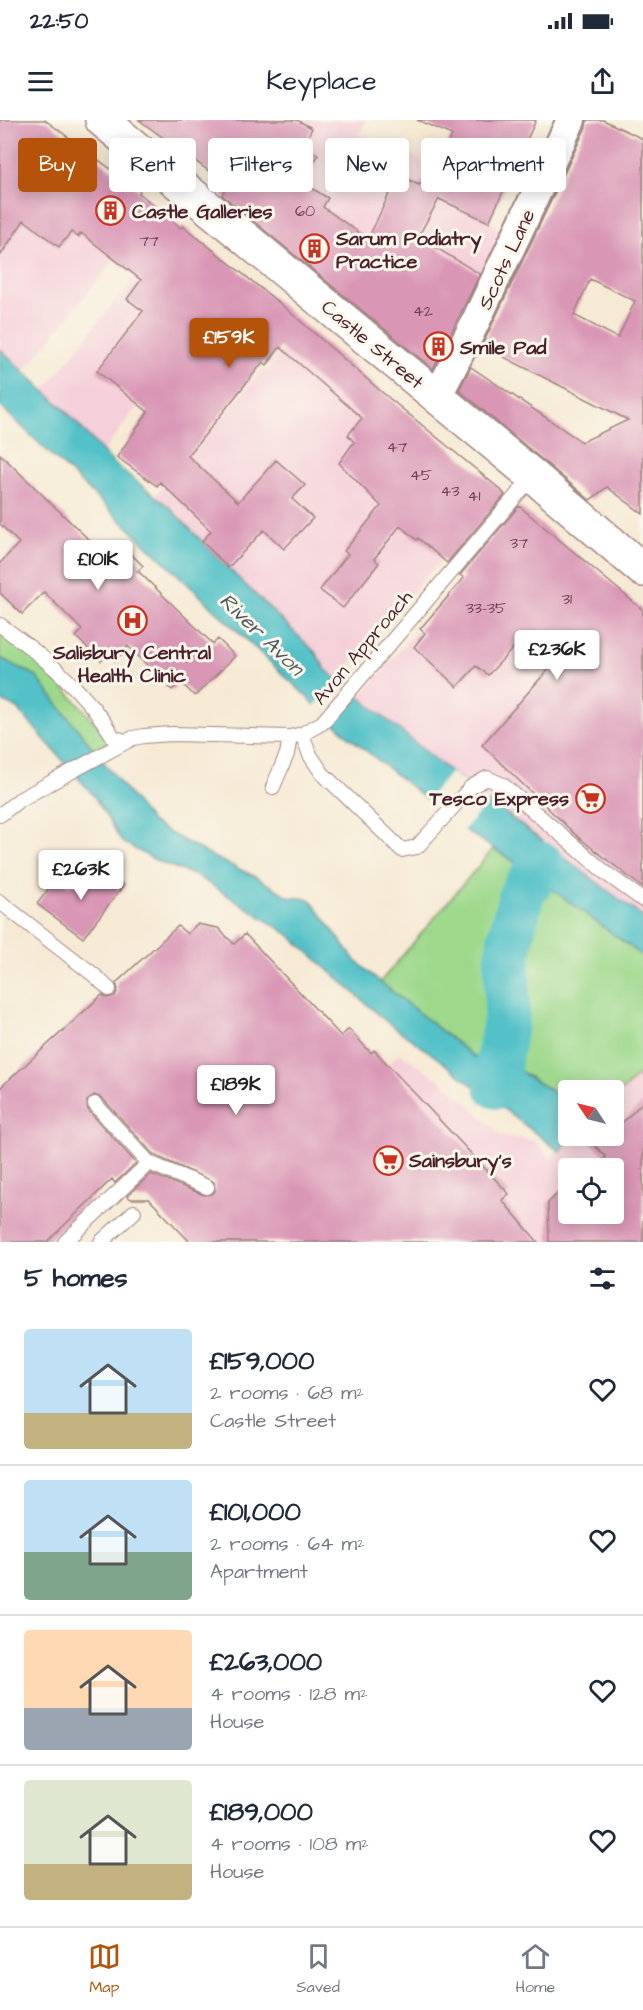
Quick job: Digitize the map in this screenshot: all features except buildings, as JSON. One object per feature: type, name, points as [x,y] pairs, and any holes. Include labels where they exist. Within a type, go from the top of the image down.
[{"type":"street","name":"Castle Street","points":[[102,120],[533,476],[643,570]]},
{"type":"street","name":"Scots Lane","points":[[437,397],[487,298],[571,120]]},
{"type":"lane","name":"Avon Approach","points":[[296,735],[325,720],[533,476]]},
{"type":"lane","points":[[0,625],[56,669],[104,720],[114,738],[126,741]]},
{"type":"lane","points":[[0,815],[19,800],[105,752],[144,735],[296,735]]},
{"type":"lane","points":[[273,787],[296,735]]},
{"type":"lane","points":[[296,735],[322,773],[402,850],[417,847],[471,787],[487,778],[502,785],[607,874],[643,900]]},
{"type":"lane","points":[[0,902],[109,989]]},
{"type":"lane","points":[[95,1104],[149,1163],[207,1187]]},
{"type":"lane","points":[[65,1242],[149,1163]]},
{"type":"lane","points":[[101,1242],[134,1212]]},
{"type":"shaded area","points":[[35,120],[45,120],[69,138],[22,138]]},
{"type":"shaded area","points":[[263,120],[366,120],[359,134],[368,138],[325,138],[325,192],[409,192],[409,155],[421,160],[421,192],[502,192],[489,221],[504,235],[441,370],[426,372],[220,199],[224,192],[313,192],[313,138],[253,138]]},
{"type":"shaded area","points":[[460,120],[536,120],[528,138],[450,138]]},
{"type":"shaded area","points":[[18,143],[18,192],[97,192],[97,159],[109,168],[109,192],[141,192],[152,203],[128,236],[115,259],[24,372],[0,349],[0,168]]},
{"type":"shaded area","points":[[183,226],[248,278],[187,357],[177,351],[103,453],[65,410],[44,391],[149,258],[169,244]]},
{"type":"shaded area","points":[[304,324],[383,393],[501,490],[337,679],[326,670],[315,652],[168,506],[155,496],[263,370],[266,372]]},
{"type":"shaded area","points":[[522,508],[643,609],[643,917],[451,772],[360,697]]},
{"type":"shaded area","name":"Sainsbury's","points":[[400,1053],[450,1087],[501,1135],[535,1141],[551,1158],[564,1146],[624,1146],[624,1089],[643,1070],[643,1242],[191,1242]]},
{"type":"green space","points":[[0,632],[41,663],[96,723],[109,742],[94,750],[35,675],[0,658]]},
{"type":"green space","points":[[493,849],[515,862],[643,956],[643,1070],[624,1089],[624,1080],[558,1080],[558,1097],[516,1069],[474,1057],[380,982]]},
{"type":"water","points":[[0,349],[65,410],[113,463],[168,506],[315,652],[326,670],[451,772],[643,917],[643,956],[515,862],[463,829],[348,736],[0,406]]},
{"type":"water","points":[[0,658],[35,675],[152,823],[215,858],[256,877],[289,897],[310,899],[354,959],[474,1057],[516,1069],[550,1090],[558,1097],[558,1146],[564,1146],[559,1151],[388,1023],[288,934],[199,877],[157,861],[122,842],[94,796],[18,709],[0,700]]},
{"type":"pier","points":[[337,679],[356,693],[329,723],[313,708]]},
{"type":"pier","points":[[451,772],[490,800],[462,832],[425,802]]},
{"type":"waterway","name":"River Avon","points":[[497,1086],[499,1058],[507,1015],[507,962],[511,935],[522,893],[542,865]]},
{"type":"place","name":"Castle Galleries","points":[[111,211]]},
{"type":"place","name":"Sarum Podiatry Practice","points":[[315,249]]},
{"type":"place","name":"Smile Pad","points":[[439,347]]},
{"type":"place","name":"Salisbury Central Health Clinic","points":[[132,621]]},
{"type":"place","name":"Tesco Express","points":[[590,798]]},
{"type":"place","name":"Sainsbury's","points":[[388,1160]]}]
